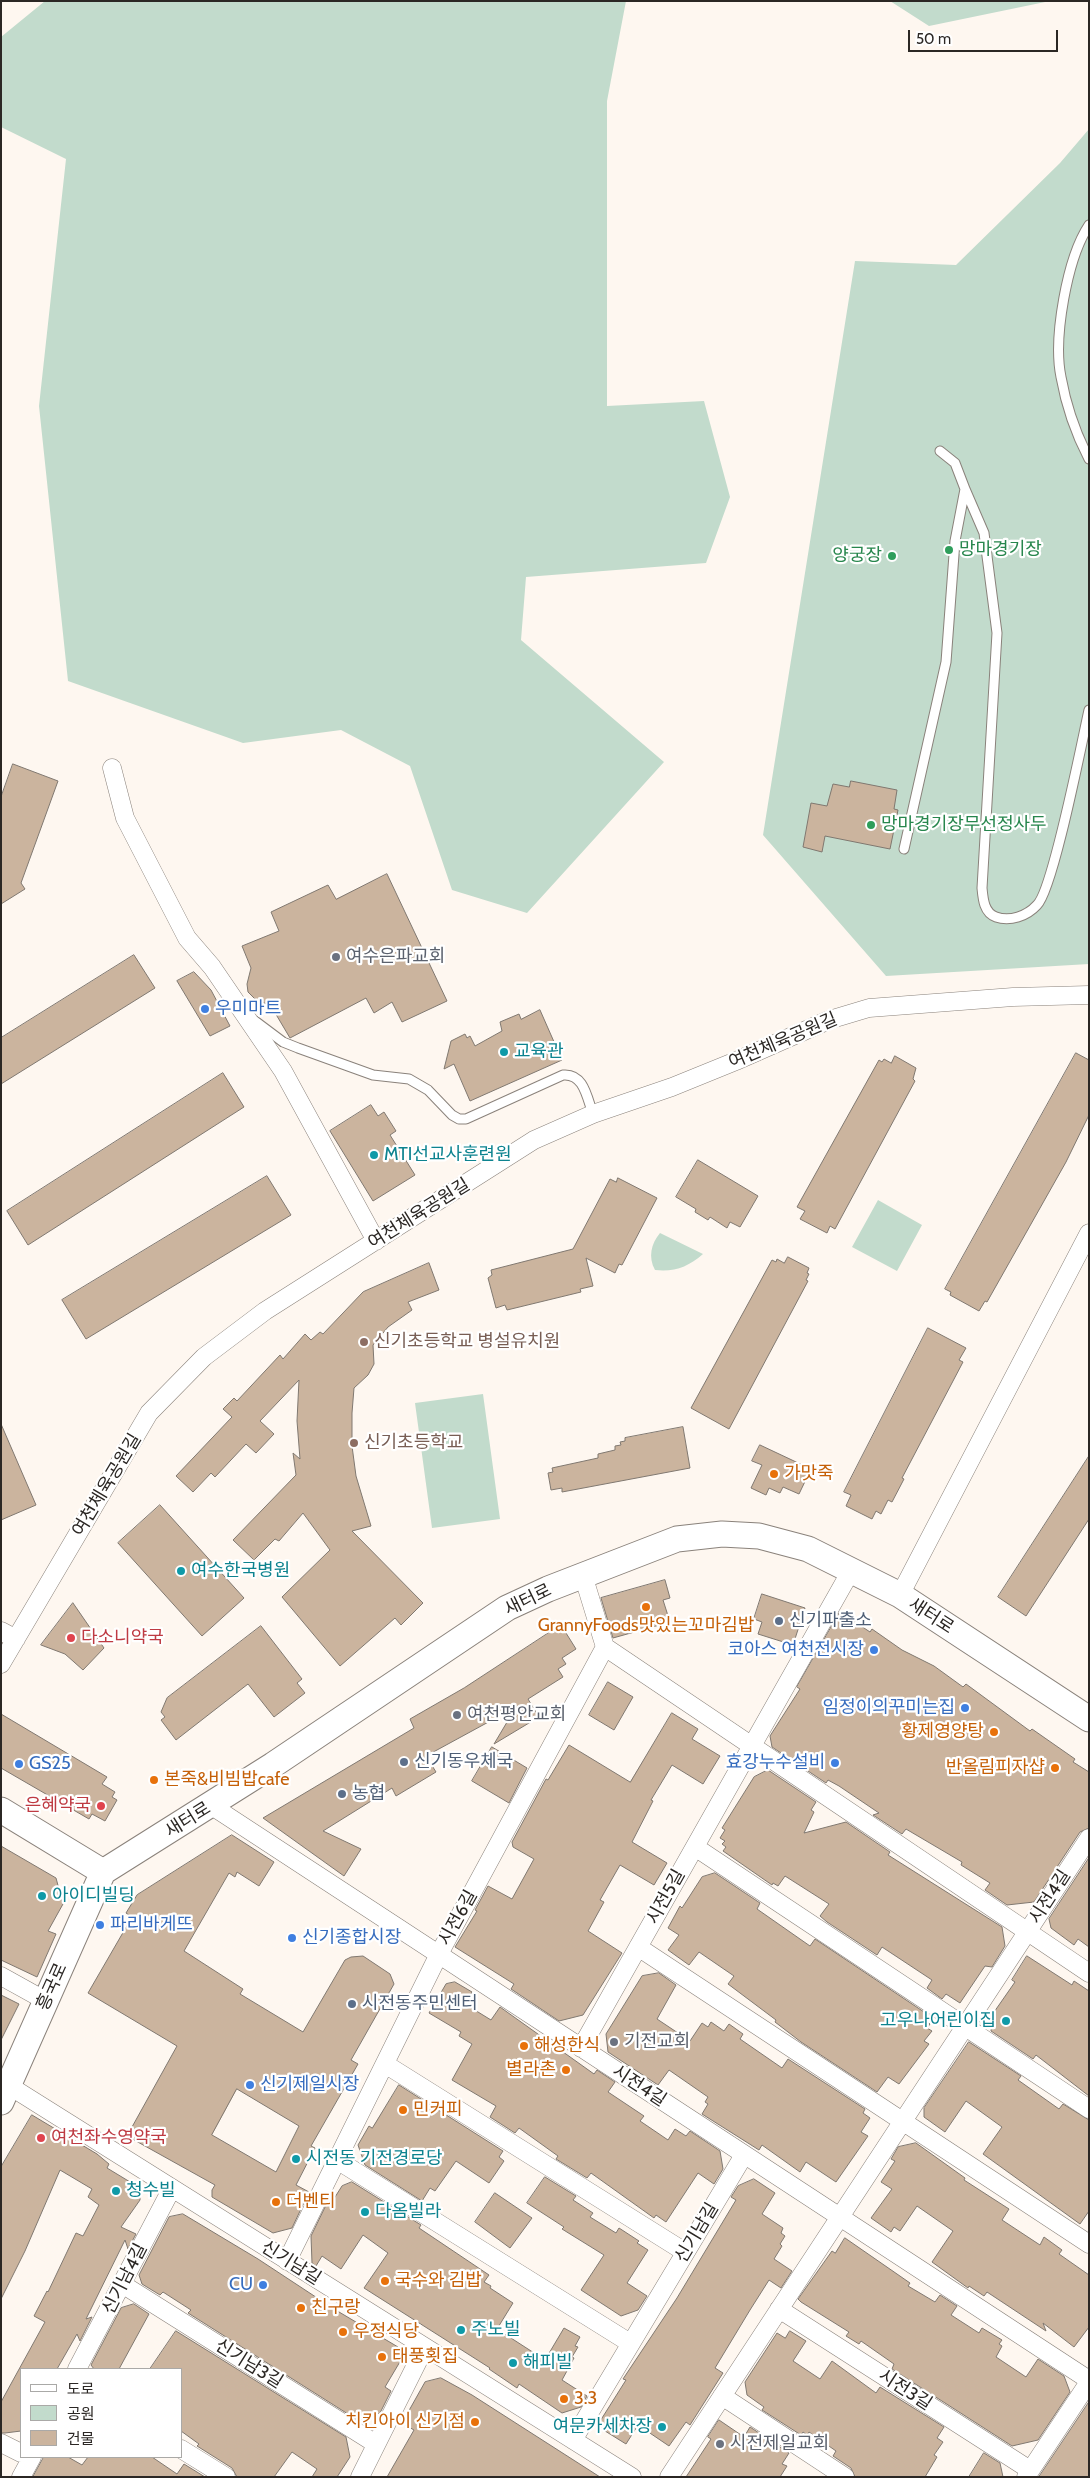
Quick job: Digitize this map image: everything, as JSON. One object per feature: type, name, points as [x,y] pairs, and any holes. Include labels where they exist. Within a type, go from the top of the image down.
[{"type":"street","points":[[112,768],[125,818],[186,938],[212,967],[283,1071],[376,1241]]},
{"type":"street","name":"여천체육공원길","points":[[1,1664],[9,1635],[149,1413],[204,1357],[265,1311],[534,1140],[593,1114],[690,1079],[829,1020],[869,1008],[1013,997],[1089,996]]},
{"type":"street","points":[[900,1595],[1089,1233]]},
{"type":"street","name":"새터로","points":[[103,1872],[212,1806],[507,1608],[659,1544],[677,1539],[722,1534],[759,1536],[784,1541],[808,1549],[852,1569],[900,1595],[1089,1719]]},
{"type":"street","name":"시전5길","points":[[581,2048],[852,1569]]},
{"type":"street","points":[[583,1576],[605,1647],[752,1746]]},
{"type":"street","name":"시전6길","points":[[287,2261],[439,1954],[605,1647]]},
{"type":"street","name":"시전4길","points":[[752,1746],[1027,1932]]},
{"type":"street","name":"시전4길","points":[[212,1806],[840,2217]]},
{"type":"street","points":[[1,1810],[103,1872]]},
{"type":"street","name":"시전4길","points":[[669,2477],[1089,1838]]},
{"type":"street","points":[[695,1846],[1089,2109]]},
{"type":"street","name":"흥국로","points":[[5,2094],[103,1872]]},
{"type":"street","points":[[1027,1932],[1089,1973]]},
{"type":"street","points":[[638,1947],[1089,2244]]},
{"type":"street","points":[[1,1976],[46,2001]]},
{"type":"street","points":[[385,2064],[685,2252]]},
{"type":"street","name":"신기남길","points":[[5,2094],[172,2188],[573,2440],[624,2475]]},
{"type":"street","name":"신기남길","points":[[573,2440],[744,2154]]},
{"type":"street","points":[[337,2160],[630,2343]]},
{"type":"street","name":"신기남4길","points":[[78,2368],[172,2188]]},
{"type":"street","name":"시전3길","points":[[779,2309],[1028,2473],[1089,2381],[840,2217]]},
{"type":"street","name":"신기남3길","points":[[122,2284],[376,2444]]},
{"type":"street","points":[[360,2477],[425,2347]]},
{"type":"street","points":[[722,2396],[845,2477]]},
{"type":"street","points":[[1,2443],[20,2452]]},
{"type":"street","points":[[182,2449],[226,2477]]},
{"type":"street","points":[[22,2477],[27,2458]]},
{"type":"lane","points":[[1089,225],[1082,235],[1068,276],[1060,325],[1060,375],[1077,436],[1089,460]]},
{"type":"lane","points":[[940,451],[955,464],[984,533],[997,633],[982,888],[984,904],[991,916],[1003,920],[1016,918],[1038,905],[1052,870],[1089,710]]},
{"type":"lane","points":[[904,849],[946,662],[955,541],[965,488]]},
{"type":"lane","points":[[246,1016],[283,1042],[298,1048],[373,1075],[409,1079],[428,1090],[452,1115],[459,1119],[466,1119],[563,1075],[571,1074],[577,1078],[584,1090],[593,1114]]},
{"type":"green space","points":[[45,1],[626,1],[607,101],[607,406],[704,401],[730,497],[706,563],[526,577],[521,640],[664,762],[527,913],[452,890],[410,766],[341,730],[243,743],[68,681],[39,406],[66,159],[1,127],[1,37]]},
{"type":"green space","points":[[890,1],[1050,1],[929,26]]},
{"type":"green space","name":"망마경기장","points":[[1089,129],[1089,964],[886,976],[763,835],[855,261],[956,265],[1060,163]]},
{"type":"green space","points":[[878,1200],[922,1225],[897,1271],[852,1247]]},
{"type":"green space","points":[[660,1233],[703,1254],[681,1268],[655,1270],[651,1251]]},
{"type":"green space","points":[[483,1394],[500,1519],[432,1528],[415,1403]]},
{"type":"building","points":[[13,764],[58,781],[21,883],[25,889],[1,904],[1,797]]},
{"type":"building","name":"망마경기장무선정사두","points":[[851,781],[897,790],[894,809],[898,810],[890,849],[825,836],[822,852],[803,847],[811,803],[827,806],[833,784],[849,787]]},
{"type":"building","name":"여수은파교회","points":[[387,874],[447,1001],[402,1022],[392,1002],[374,1013],[366,998],[290,1038],[271,1006],[255,999],[248,992],[247,984],[251,968],[242,946],[279,931],[271,912],[328,885],[336,899]]},
{"type":"building","points":[[134,955],[155,988],[1,1084],[1,1038]]},
{"type":"building","points":[[194,972],[211,990],[230,1026],[210,1036],[177,981]]},
{"type":"building","name":"교육관","points":[[540,1010],[562,1060],[470,1101],[454,1064],[444,1069],[451,1041],[465,1034],[467,1038],[470,1036],[475,1046],[502,1031],[500,1022],[519,1014],[521,1019]]},
{"type":"building","points":[[1076,1053],[1089,1060],[1089,1115],[1066,1162],[987,1302],[985,1301],[979,1311],[950,1295],[951,1292],[945,1289]]},
{"type":"building","points":[[895,1056],[916,1068],[913,1079],[915,1081],[835,1229],[830,1226],[827,1233],[800,1219],[805,1211],[797,1207],[879,1060],[882,1062],[884,1059],[891,1063]]},
{"type":"building","points":[[223,1073],[244,1107],[28,1245],[7,1211]]},
{"type":"building","name":"MTI선교사훈련원","points":[[371,1105],[378,1116],[384,1112],[396,1131],[390,1135],[415,1175],[373,1201],[330,1131]]},
{"type":"building","points":[[698,1160],[758,1196],[740,1227],[730,1222],[727,1228],[710,1217],[708,1220],[695,1212],[696,1209],[676,1197]]},
{"type":"building","points":[[267,1176],[291,1215],[86,1339],[62,1300]]},
{"type":"building","points":[[618,1178],[657,1198],[622,1265],[619,1264],[615,1273],[586,1258],[593,1286],[580,1289],[581,1292],[507,1310],[505,1305],[496,1308],[488,1278],[492,1275],[491,1270],[573,1249],[610,1179],[616,1182]]},
{"type":"building","points":[[788,1257],[809,1268],[806,1280],[808,1281],[729,1429],[691,1408],[772,1260],[776,1262],[777,1259],[784,1263]]},
{"type":"building","points":[[429,1263],[439,1290],[408,1302],[412,1310],[388,1327],[373,1345],[374,1364],[368,1375],[354,1388],[352,1413],[352,1446],[356,1476],[371,1526],[352,1531],[423,1603],[401,1625],[395,1618],[340,1666],[282,1597],[330,1550],[303,1513],[279,1541],[275,1539],[254,1560],[233,1540],[296,1475],[293,1453],[300,1459],[297,1421],[299,1380],[260,1421],[274,1434],[256,1453],[246,1444],[215,1477],[211,1473],[193,1492],[176,1476],[232,1417],[223,1409],[234,1398],[237,1401],[280,1355],[283,1359],[305,1334],[311,1340],[320,1332],[323,1334],[363,1292]]},
{"type":"building","points":[[928,1328],[966,1348],[959,1360],[963,1362],[902,1478],[904,1479],[892,1502],[888,1500],[881,1514],[876,1511],[872,1519],[846,1506],[851,1495],[844,1492]]},
{"type":"building","points":[[1,1424],[36,1505],[1,1520]]},
{"type":"building","points":[[683,1427],[690,1468],[562,1492],[562,1488],[551,1490],[548,1473],[553,1472],[552,1468],[598,1458],[598,1454],[615,1450],[615,1446],[621,1445],[620,1442],[625,1441],[625,1438]]},
{"type":"building","points":[[760,1445],[811,1469],[799,1494],[783,1487],[780,1493],[769,1488],[766,1495],[751,1488],[762,1465],[752,1461]]},
{"type":"building","points":[[1089,1456],[1089,1519],[1026,1616],[998,1597]]},
{"type":"building","name":"여수한국병원","points":[[160,1505],[244,1598],[202,1636],[118,1543]]},
{"type":"building","points":[[665,1580],[670,1598],[663,1600],[670,1622],[613,1638],[601,1598]]},
{"type":"building","name":"신기파출소","points":[[762,1594],[805,1608],[793,1645],[758,1634],[762,1622],[754,1619]]},
{"type":"building","points":[[73,1603],[104,1648],[83,1670],[65,1654],[41,1645]]},
{"type":"building","points":[[840,1612],[870,1632],[872,1629],[902,1650],[934,1666],[963,1687],[966,1684],[1030,1731],[1032,1729],[1075,1759],[1073,1762],[1089,1772],[1089,1828],[1080,1832],[1034,1902],[1007,1905],[985,1890],[990,1883],[961,1865],[962,1862],[906,1829],[902,1834],[873,1815],[879,1813],[839,1786],[828,1780],[826,1783],[772,1747],[770,1736],[800,1689],[797,1687]]},
{"type":"building","points":[[561,1625],[576,1649],[562,1658],[566,1664],[558,1669],[563,1677],[528,1699],[539,1717],[494,1744],[516,1707],[426,1756],[436,1772],[396,1796],[392,1788],[323,1831],[361,1849],[344,1876],[263,1818],[414,1728],[410,1719],[464,1688]]},
{"type":"building","points":[[261,1626],[302,1679],[297,1683],[305,1693],[274,1717],[248,1684],[176,1740],[161,1720],[165,1717],[161,1712],[167,1698]]},
{"type":"building","points":[[608,1682],[633,1697],[614,1730],[589,1715]]},
{"type":"building","points":[[672,1713],[698,1729],[692,1739],[720,1756],[703,1784],[672,1765],[651,1800],[653,1801],[632,1842],[667,1863],[654,1885],[620,1865],[600,1900],[604,1902],[588,1931],[622,1953],[583,2015],[559,2021],[511,1989],[514,1984],[455,1947],[477,1911],[475,1910],[488,1886],[512,1899],[534,1859],[513,1847],[512,1842],[546,1779],[548,1780],[569,1745],[630,1782]]},
{"type":"building","points":[[1,1714],[107,1777],[102,1784],[115,1792],[112,1797],[117,1800],[105,1821],[92,1814],[89,1819],[1,1768]]},
{"type":"building","points":[[492,1747],[527,1768],[509,1803],[472,1781]]},
{"type":"building","points":[[768,1770],[816,1802],[811,1810],[814,1812],[804,1833],[846,1822],[890,1852],[888,1855],[1002,1927],[1005,1946],[992,1967],[985,1966],[960,2003],[946,1994],[942,1999],[927,1988],[932,1980],[882,1947],[877,1955],[827,1922],[820,1916],[829,1904],[785,1876],[778,1886],[773,1883],[772,1885],[723,1851],[726,1847],[722,1844],[725,1841],[720,1838],[725,1830],[722,1828],[754,1777]]},
{"type":"building","points":[[232,1835],[274,1862],[259,1886],[237,1872],[235,1877],[229,1873],[184,1951],[243,1989],[240,1994],[303,2032],[345,1960],[351,1957],[363,1956],[390,1974],[394,1984],[351,2060],[358,2064],[311,2146],[315,2148],[296,2185],[309,2192],[292,2228],[273,2233],[212,2197],[212,2190],[215,2185],[127,2136],[177,2046],[88,1993],[132,1917],[126,1913],[137,1895]],"holes":[[[237,2089],[299,2126],[276,2172],[212,2135]]]},
{"type":"building","points":[[1,1846],[56,1878],[63,1904],[48,1931],[56,1934],[37,1977],[1,1960]]},
{"type":"building","points":[[1089,1858],[1089,1947],[1078,1939],[1074,1945],[1051,1928],[1049,1919]]},
{"type":"building","points":[[715,1873],[760,1903],[757,1909],[810,1946],[815,1939],[930,2016],[927,2022],[930,2024],[927,2028],[932,2031],[924,2041],[929,2044],[899,2084],[888,2077],[877,2092],[801,2042],[775,2022],[776,2020],[728,1984],[734,1976],[699,1952],[689,1965],[668,1950],[679,1935],[668,1928],[680,1906],[682,1908],[702,1877]]},
{"type":"building","points":[[1027,1956],[1072,1985],[1074,1981],[1089,1991],[1089,2096],[1036,2055],[1033,2059],[991,2031],[992,2015],[1015,1982],[1012,1980]]},
{"type":"building","points":[[659,1973],[676,1985],[657,2019],[690,2041],[702,2023],[708,2027],[711,2022],[724,2031],[729,2024],[743,2034],[740,2039],[782,2068],[788,2059],[865,2109],[863,2113],[870,2118],[861,2132],[868,2136],[836,2182],[806,2162],[800,2172],[762,2145],[759,2150],[702,2114],[708,2104],[705,2102],[708,2097],[669,2070],[658,2085],[608,2052],[606,2034],[642,1976]]},
{"type":"building","points":[[455,1982],[472,1992],[465,2004],[491,2020],[500,2007],[594,2074],[597,2070],[615,2082],[608,2092],[644,2116],[640,2121],[668,2140],[675,2129],[686,2136],[690,2131],[720,2151],[723,2169],[714,2184],[698,2173],[666,2222],[656,2215],[654,2218],[591,2173],[587,2178],[556,2159],[558,2156],[519,2128],[515,2133],[490,2117],[496,2106],[452,2080],[472,2044],[459,2036],[461,2032],[429,2013],[446,1984]]},
{"type":"building","points":[[1,1995],[19,2004],[1,2040]]},
{"type":"building","points":[[969,2042],[1021,2076],[1018,2080],[1059,2109],[1063,2104],[1089,2120],[1089,2211],[1080,2224],[983,2154],[1002,2127],[966,2101],[945,2132],[924,2117],[924,2108]]},
{"type":"building","points":[[399,2085],[503,2151],[499,2157],[504,2161],[489,2183],[456,2161],[435,2191],[430,2188],[422,2201],[365,2165],[358,2145],[369,2126],[372,2128]]},
{"type":"building","points":[[32,2115],[97,2154],[109,2164],[107,2168],[140,2188],[140,2200],[121,2227],[136,2234],[128,2249],[125,2240],[86,2319],[92,2317],[80,2341],[77,2334],[58,2368],[20,2368],[20,2431],[5,2433],[1,2433],[1,2402],[45,2322],[34,2316],[48,2292],[76,2233],[83,2236],[99,2205],[88,2197],[92,2189],[60,2170],[25,2251],[1,2299],[1,2167]]},
{"type":"building","points":[[916,2143],[965,2178],[964,2180],[1009,2209],[1002,2220],[1040,2245],[1044,2237],[1062,2250],[1059,2254],[1089,2275],[1089,2327],[1074,2347],[1043,2323],[1046,2331],[987,2292],[984,2296],[969,2286],[968,2288],[932,2262],[953,2231],[917,2206],[900,2231],[894,2227],[891,2232],[871,2218],[892,2189],[881,2182],[895,2161],[891,2159],[898,2147]]},
{"type":"building","points":[[545,2177],[576,2196],[573,2200],[593,2213],[590,2217],[616,2233],[619,2228],[639,2241],[637,2243],[648,2250],[627,2283],[647,2296],[638,2310],[621,2316],[581,2290],[604,2255],[562,2229],[564,2227],[527,2203]]},
{"type":"building","points":[[754,2179],[775,2193],[762,2214],[783,2228],[781,2233],[785,2236],[780,2244],[782,2246],[774,2259],[792,2271],[781,2288],[769,2280],[715,2368],[723,2373],[690,2425],[686,2422],[669,2446],[638,2425],[626,2444],[597,2426],[626,2380],[623,2379],[677,2298],[736,2200],[731,2197],[738,2186]]},
{"type":"building","points":[[352,2182],[421,2225],[419,2228],[489,2275],[484,2282],[513,2303],[497,2329],[545,2360],[564,2328],[580,2337],[575,2346],[578,2347],[572,2357],[574,2358],[562,2380],[587,2396],[581,2407],[562,2413],[519,2384],[517,2388],[490,2368],[364,2288],[388,2253],[363,2235],[341,2269],[322,2256],[316,2266],[312,2263],[311,2236],[327,2203],[330,2205],[342,2186]]},
{"type":"building","points":[[495,2193],[532,2218],[510,2248],[475,2222]]},
{"type":"building","points":[[183,2214],[398,2347],[401,2360],[385,2387],[391,2391],[380,2413],[359,2421],[188,2313],[191,2310],[163,2292],[160,2295],[142,2284],[139,2275],[169,2217]]},
{"type":"building","points":[[845,2238],[910,2283],[908,2286],[935,2302],[940,2295],[957,2306],[951,2315],[979,2333],[982,2328],[1002,2340],[999,2344],[1002,2346],[996,2357],[1026,2377],[1038,2359],[1064,2376],[1070,2392],[1038,2440],[1012,2446],[892,2369],[894,2364],[861,2341],[859,2344],[846,2336],[849,2332],[798,2299],[832,2251],[835,2253]]},
{"type":"building","points":[[134,2304],[149,2314],[120,2368],[93,2368],[91,2365],[121,2308]]},
{"type":"building","points":[[176,2331],[346,2437],[350,2457],[337,2477],[312,2477],[317,2469],[292,2452],[274,2477],[237,2477],[232,2468],[197,2446],[199,2444],[182,2432],[182,2368],[151,2368]]},
{"type":"building","points":[[790,2331],[806,2341],[793,2361],[820,2379],[832,2361],[876,2393],[880,2387],[944,2427],[937,2438],[943,2442],[934,2455],[937,2457],[925,2477],[855,2477],[851,2468],[833,2456],[836,2451],[809,2432],[807,2435],[803,2432],[801,2435],[762,2410],[764,2407],[747,2395],[745,2382],[777,2333],[785,2338]]},
{"type":"building","points":[[441,2378],[472,2395],[600,2477],[387,2477],[414,2430],[402,2423],[425,2382]]},
{"type":"building","points":[[1089,2402],[1089,2477],[1039,2477]]},
{"type":"building","points":[[719,2420],[744,2437],[750,2427],[789,2453],[782,2464],[787,2466],[780,2477],[686,2477],[711,2439],[708,2437]]},
{"type":"building","points":[[984,2453],[1000,2463],[1003,2477],[969,2477]]},
{"type":"building","points":[[43,2458],[70,2458],[82,2465],[87,2458],[153,2458],[177,2474],[184,2464],[205,2477],[33,2477]]},
{"type":"place","name":"망마경기장","points":[[949,550]]},
{"type":"place","name":"양궁장","points":[[892,556]]},
{"type":"place","name":"망마경기장무선정사두","points":[[871,825]]},
{"type":"place","name":"여수은파교회","points":[[336,957]]},
{"type":"place","name":"우미마트","points":[[205,1009]]},
{"type":"place","name":"교육관","points":[[504,1052]]},
{"type":"place","name":"MTI선교사훈련원","points":[[374,1155]]},
{"type":"place","name":"신기초등학교 병설유치원","points":[[364,1342]]},
{"type":"place","name":"신기초등학교","points":[[354,1443]]},
{"type":"place","name":"가맛죽","points":[[774,1474]]},
{"type":"place","name":"여수한국병원","points":[[181,1571]]},
{"type":"place","name":"GrannyFoods맛있는꼬마김밥","points":[[646,1607]]},
{"type":"place","name":"신기파출소","points":[[779,1621]]},
{"type":"place","name":"다소니약국","points":[[71,1638]]},
{"type":"place","name":"코아스 여천전시장","points":[[874,1650]]},
{"type":"place","name":"임정이의꾸미는집","points":[[965,1708]]},
{"type":"place","name":"여천평안교회","points":[[457,1715]]},
{"type":"place","name":"황제영양탕","points":[[994,1732]]},
{"type":"place","name":"신기동우체국","points":[[404,1762]]},
{"type":"place","name":"효강누수설비","points":[[835,1763]]},
{"type":"place","name":"GS25","points":[[19,1764]]},
{"type":"place","name":"반올림피자샵","points":[[1055,1768]]},
{"type":"place","name":"본죽&비빔밥cafe","points":[[154,1780]]},
{"type":"place","name":"농협","points":[[342,1794]]},
{"type":"place","name":"은혜약국","points":[[101,1806]]},
{"type":"place","name":"아이디빌딩","points":[[42,1896]]},
{"type":"place","name":"파리바게뜨","points":[[100,1925]]},
{"type":"place","name":"신기종합시장","points":[[292,1938]]},
{"type":"place","name":"시전동주민센터","points":[[352,2004]]},
{"type":"place","name":"고우나어린이집","points":[[1006,2021]]},
{"type":"place","name":"기전교회","points":[[614,2042]]},
{"type":"place","name":"해성한식","points":[[524,2046]]},
{"type":"place","name":"별라촌","points":[[566,2070]]},
{"type":"place","name":"신기제일시장","points":[[250,2085]]},
{"type":"place","name":"민커피","points":[[403,2110]]},
{"type":"place","name":"여천좌수영약국","points":[[41,2138]]},
{"type":"place","name":"시전동 기전경로당","points":[[296,2159]]},
{"type":"place","name":"청수빌","points":[[116,2191]]},
{"type":"place","name":"더벤티","points":[[276,2202]]},
{"type":"place","name":"다옴빌라","points":[[365,2212]]},
{"type":"place","name":"국수와 김밥","points":[[385,2281]]},
{"type":"place","name":"CU","points":[[263,2285]]},
{"type":"place","name":"친구랑","points":[[301,2308]]},
{"type":"place","name":"주노빌","points":[[461,2330]]},
{"type":"place","name":"우정식당","points":[[343,2332]]},
{"type":"place","name":"태풍횟집","points":[[382,2357]]},
{"type":"place","name":"해피빌","points":[[513,2363]]},
{"type":"place","name":"3.3","points":[[564,2399]]},
{"type":"place","name":"치킨아이 신기점","points":[[475,2422]]},
{"type":"place","name":"여문카세차장","points":[[662,2427]]},
{"type":"place","name":"시전제일교회","points":[[720,2444]]}]
